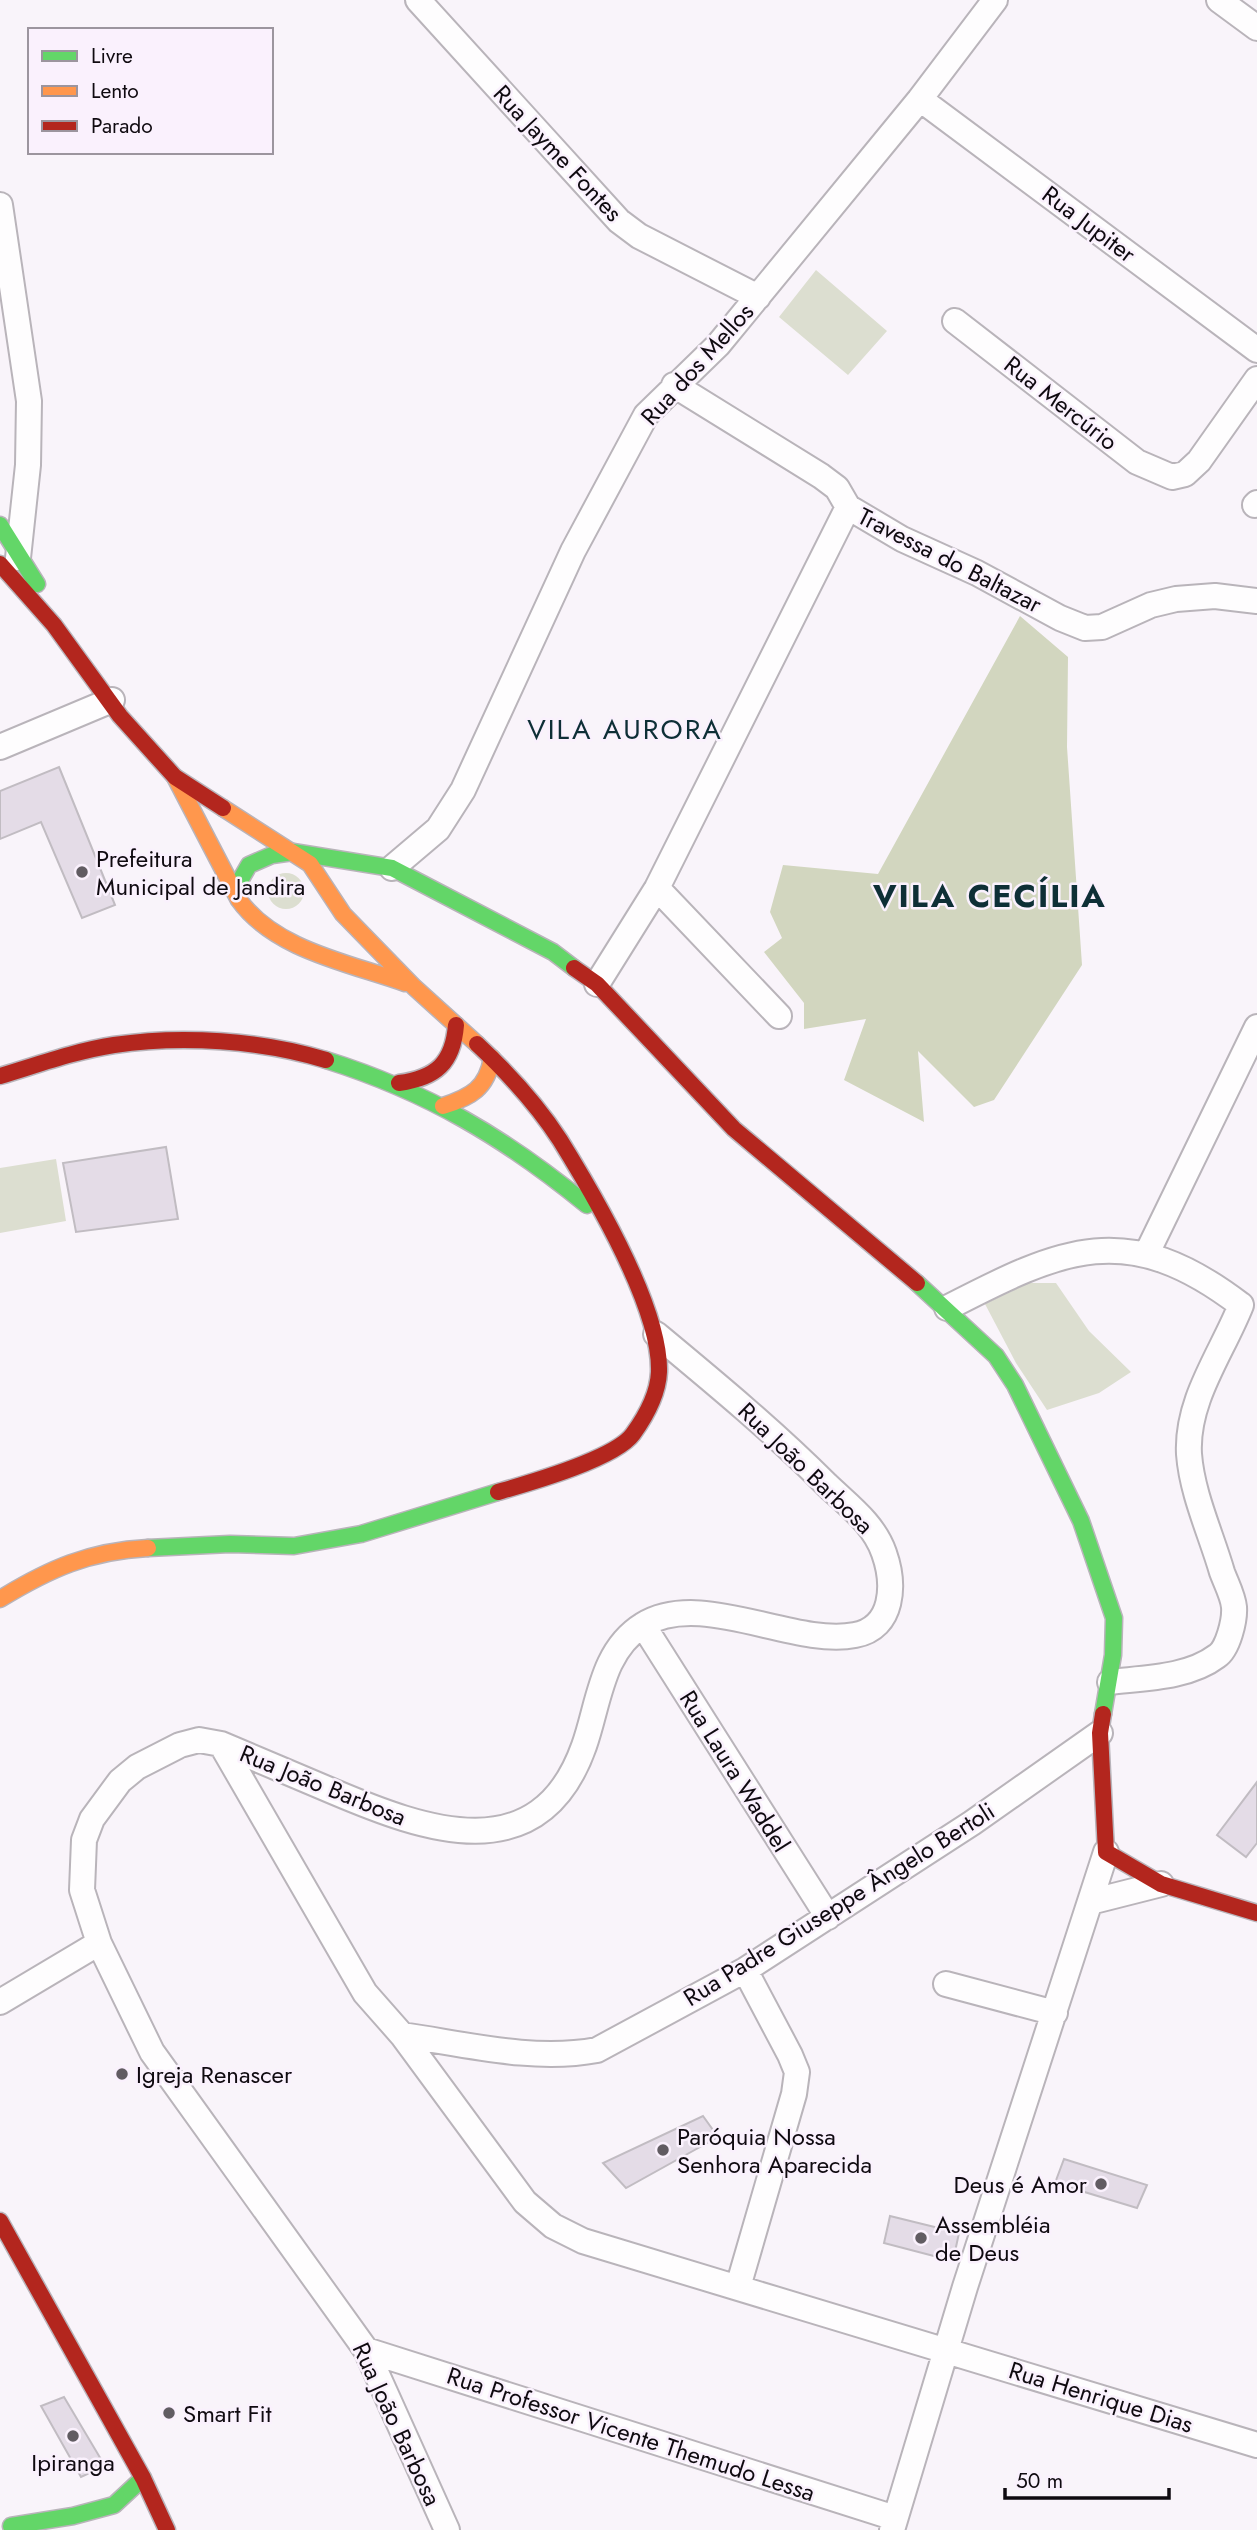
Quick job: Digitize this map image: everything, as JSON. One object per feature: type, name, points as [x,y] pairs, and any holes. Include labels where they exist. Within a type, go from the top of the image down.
[{"type":"street","name":"Rua Jayme Fontes","points":[[418,0],[619,221],[639,236],[758,297]]},
{"type":"street","name":"Rua dos Mellos","points":[[368,873],[438,829],[463,790],[573,551],[620,458],[646,415],[718,345],[920,99],[995,0]]},
{"type":"street","points":[[1219,0],[1257,28]]},
{"type":"street","name":"Rua Jupiter","points":[[920,99],[1257,350]]},
{"type":"street","points":[[0,205],[29,401],[10,565],[54,625]]},
{"type":"street","name":"Rua Mercúrio","points":[[955,321],[1137,462],[1172,477],[1185,474],[1199,461],[1257,379]]},
{"type":"street","name":"Travessa do Baltazar","points":[[674,385],[821,476],[837,488],[848,507],[902,539],[977,573],[1060,618],[1085,628],[1102,627],[1151,606],[1176,599],[1215,596],[1257,600]]},
{"type":"street","points":[[597,984],[657,888],[848,507]]},
{"type":"street","points":[[0,525],[10,565],[112,701],[120,716],[175,777],[234,891],[252,918],[280,938],[334,955],[414,987]]},
{"type":"street","points":[[0,747],[112,701]]},
{"type":"street","points":[[0,1599],[45,1571],[87,1558],[129,1549],[230,1544],[294,1546],[361,1534],[592,1461],[615,1450],[632,1436],[657,1391],[656,1334],[632,1271],[559,1139],[492,1058],[414,987],[334,903],[310,864],[175,777]]},
{"type":"street","points":[[234,891],[249,865],[258,858],[293,852],[368,873],[519,933],[553,952],[597,984],[734,1129],[947,1308],[996,1356],[1015,1385],[1086,1533],[1114,1618],[1110,1682],[1100,1732],[1106,1852],[945,2350],[894,2524]]},
{"type":"street","points":[[322,916],[368,873]]},
{"type":"street","points":[[657,888],[779,1016]]},
{"type":"street","points":[[280,938],[307,928]]},
{"type":"street","points":[[399,1083],[436,1073],[447,1065],[453,1054],[456,1025]]},
{"type":"street","points":[[1147,1253],[1257,1027]]},
{"type":"street","points":[[0,1076],[126,1044],[194,1041],[256,1043],[309,1054],[399,1083],[443,1106],[522,1151],[600,1217]]},
{"type":"street","points":[[443,1106],[463,1100],[479,1090],[490,1077],[492,1058]]},
{"type":"street","points":[[947,1308],[1019,1273],[1086,1251],[1147,1253],[1206,1279],[1249,1305],[1196,1401],[1190,1430],[1189,1455],[1196,1489],[1234,1608],[1229,1636],[1220,1655],[1203,1664],[1155,1677],[1110,1682]]},
{"type":"street","name":"Rua João Barbosa","points":[[447,2530],[366,2350],[152,2052],[99,1943],[82,1890],[84,1840],[92,1819],[120,1781],[158,1754],[199,1740],[221,1744],[399,1819],[438,1828],[497,1829],[523,1821],[546,1809],[565,1787],[584,1747],[610,1662],[624,1641],[643,1625],[670,1614],[696,1613],[830,1636],[853,1636],[871,1630],[883,1617],[891,1599],[886,1558],[877,1533],[770,1429],[656,1334]]},
{"type":"street","name":"Rua Laura Waddel","points":[[643,1625],[828,1917]]},
{"type":"street","name":"Rua Padre Giuseppe Ângelo Bertoli","points":[[402,2035],[529,2053],[572,2054],[597,2050],[745,1970],[972,1823],[1100,1732]]},
{"type":"street","name":"Rua Henrique Dias","points":[[221,1744],[365,1993],[402,2035],[525,2202],[553,2226],[583,2241],[1257,2445]]},
{"type":"street","points":[[1106,1852],[1161,1884],[1257,1913]]},
{"type":"street","points":[[1090,1902],[1161,1884]]},
{"type":"street","points":[[0,2002],[99,1943]]},
{"type":"street","points":[[738,2287],[794,2094],[797,2072],[745,1970]]},
{"type":"street","points":[[946,1984],[1055,2013]]},
{"type":"street","points":[[0,2221],[144,2478],[167,2530]]},
{"type":"street","name":"Rua Professor Vicente Themudo Lessa","points":[[366,2350],[894,2524]]},
{"type":"street","points":[[13,2527],[114,2505],[144,2478]]},
{"type":"shaded area","points":[[816,270],[887,331],[848,375],[779,317]]},
{"type":"shaded area","points":[[286,873],[299,878],[304,891],[299,904],[286,909],[273,904],[268,891],[273,878]]},
{"type":"shaded area","points":[[56,1159],[66,1221],[0,1233],[0,1168]]},
{"type":"shaded area","points":[[1028,1283],[1056,1283],[1089,1331],[1131,1372],[1099,1393],[1047,1410],[1016,1363],[985,1304]]},
{"type":"green space","points":[[1020,616],[1068,657],[1067,747],[1082,965],[994,1100],[974,1107],[918,1051],[924,1122],[844,1080],[866,1019],[804,1029],[804,1003],[764,952],[782,938],[770,912],[783,865],[878,874]]},
{"type":"building","name":"Prefeitura Municipal de Jandira","points":[[59,767],[115,905],[82,918],[41,822],[0,839],[0,791]]},
{"type":"building","points":[[166,1147],[178,1219],[76,1232],[63,1163]]},
{"type":"building","points":[[1257,1782],[1257,1843],[1246,1857],[1217,1835]]},
{"type":"building","name":"Paróquia Nossa Senhora Aparecida","points":[[703,2116],[718,2137],[626,2188],[603,2163]]},
{"type":"building","name":"Deus é Amor","points":[[1064,2159],[1147,2185],[1137,2208],[1055,2183]]},
{"type":"building","name":"Assembléia de Deus","points":[[890,2216],[959,2233],[953,2261],[884,2243]]},
{"type":"building","name":"Ipiranga","points":[[64,2397],[105,2466],[81,2477],[41,2406]]},
{"type":"traffic: fast","points":[[0,525],[37,584]]},
{"type":"traffic: fast","points":[[234,891],[249,865],[272,855],[293,852],[392,868],[553,952],[574,968]]},
{"type":"traffic: fast","points":[[326,1060],[398,1087],[464,1119],[526,1159],[587,1205]]},
{"type":"traffic: fast","points":[[917,1283],[996,1356],[1015,1385],[1081,1521],[1114,1618],[1113,1655],[1103,1714]]},
{"type":"traffic: fast","points":[[148,1548],[230,1544],[294,1546],[361,1534],[498,1492]]},
{"type":"traffic: fast","points":[[11,2526],[73,2516],[114,2505],[143,2478]]},
{"type":"traffic: slow","points":[[175,777],[239,900],[254,917],[272,931],[314,953],[405,983]]},
{"type":"traffic: slow","points":[[223,808],[310,864],[343,914],[414,987],[477,1044]]},
{"type":"traffic: slow","points":[[443,1106],[476,1090],[486,1077],[492,1058]]},
{"type":"traffic: slow","points":[[0,1599],[70,1563],[107,1553],[148,1548]]},
{"type":"traffic: jam","points":[[0,564],[54,625],[120,716],[175,777],[223,808]]},
{"type":"traffic: jam","points":[[574,968],[597,984],[734,1129],[917,1283]]},
{"type":"traffic: jam","points":[[399,1083],[423,1077],[440,1066],[451,1049],[456,1025]]},
{"type":"traffic: jam","points":[[0,1076],[99,1048],[166,1040],[248,1044],[326,1060]]},
{"type":"traffic: jam","points":[[477,1044],[511,1078],[542,1115],[590,1190],[638,1285],[657,1346],[659,1372],[654,1397],[647,1412],[633,1434],[623,1443],[591,1461],[498,1492]]},
{"type":"traffic: jam","points":[[1103,1714],[1100,1733],[1106,1852],[1161,1884],[1257,1913]]},
{"type":"traffic: jam","points":[[0,2221],[143,2478],[167,2530]]},
{"type":"place","name":"Prefeitura Municipal de Jandira","points":[[82,872]]},
{"type":"place","name":"Igreja Renascer","points":[[122,2074]]},
{"type":"place","name":"Paróquia Nossa Senhora Aparecida","points":[[663,2150]]},
{"type":"place","name":"Deus é Amor","points":[[1101,2184]]},
{"type":"place","name":"Assembléia de Deus","points":[[921,2238]]},
{"type":"place","name":"Smart Fit","points":[[169,2413]]},
{"type":"place","name":"Ipiranga","points":[[73,2436]]},
{"type":"district","name":"VILA AURORA","points":[[625,729]]},
{"type":"district","name":"VILA CECÍLIA","points":[[990,896]]}]
